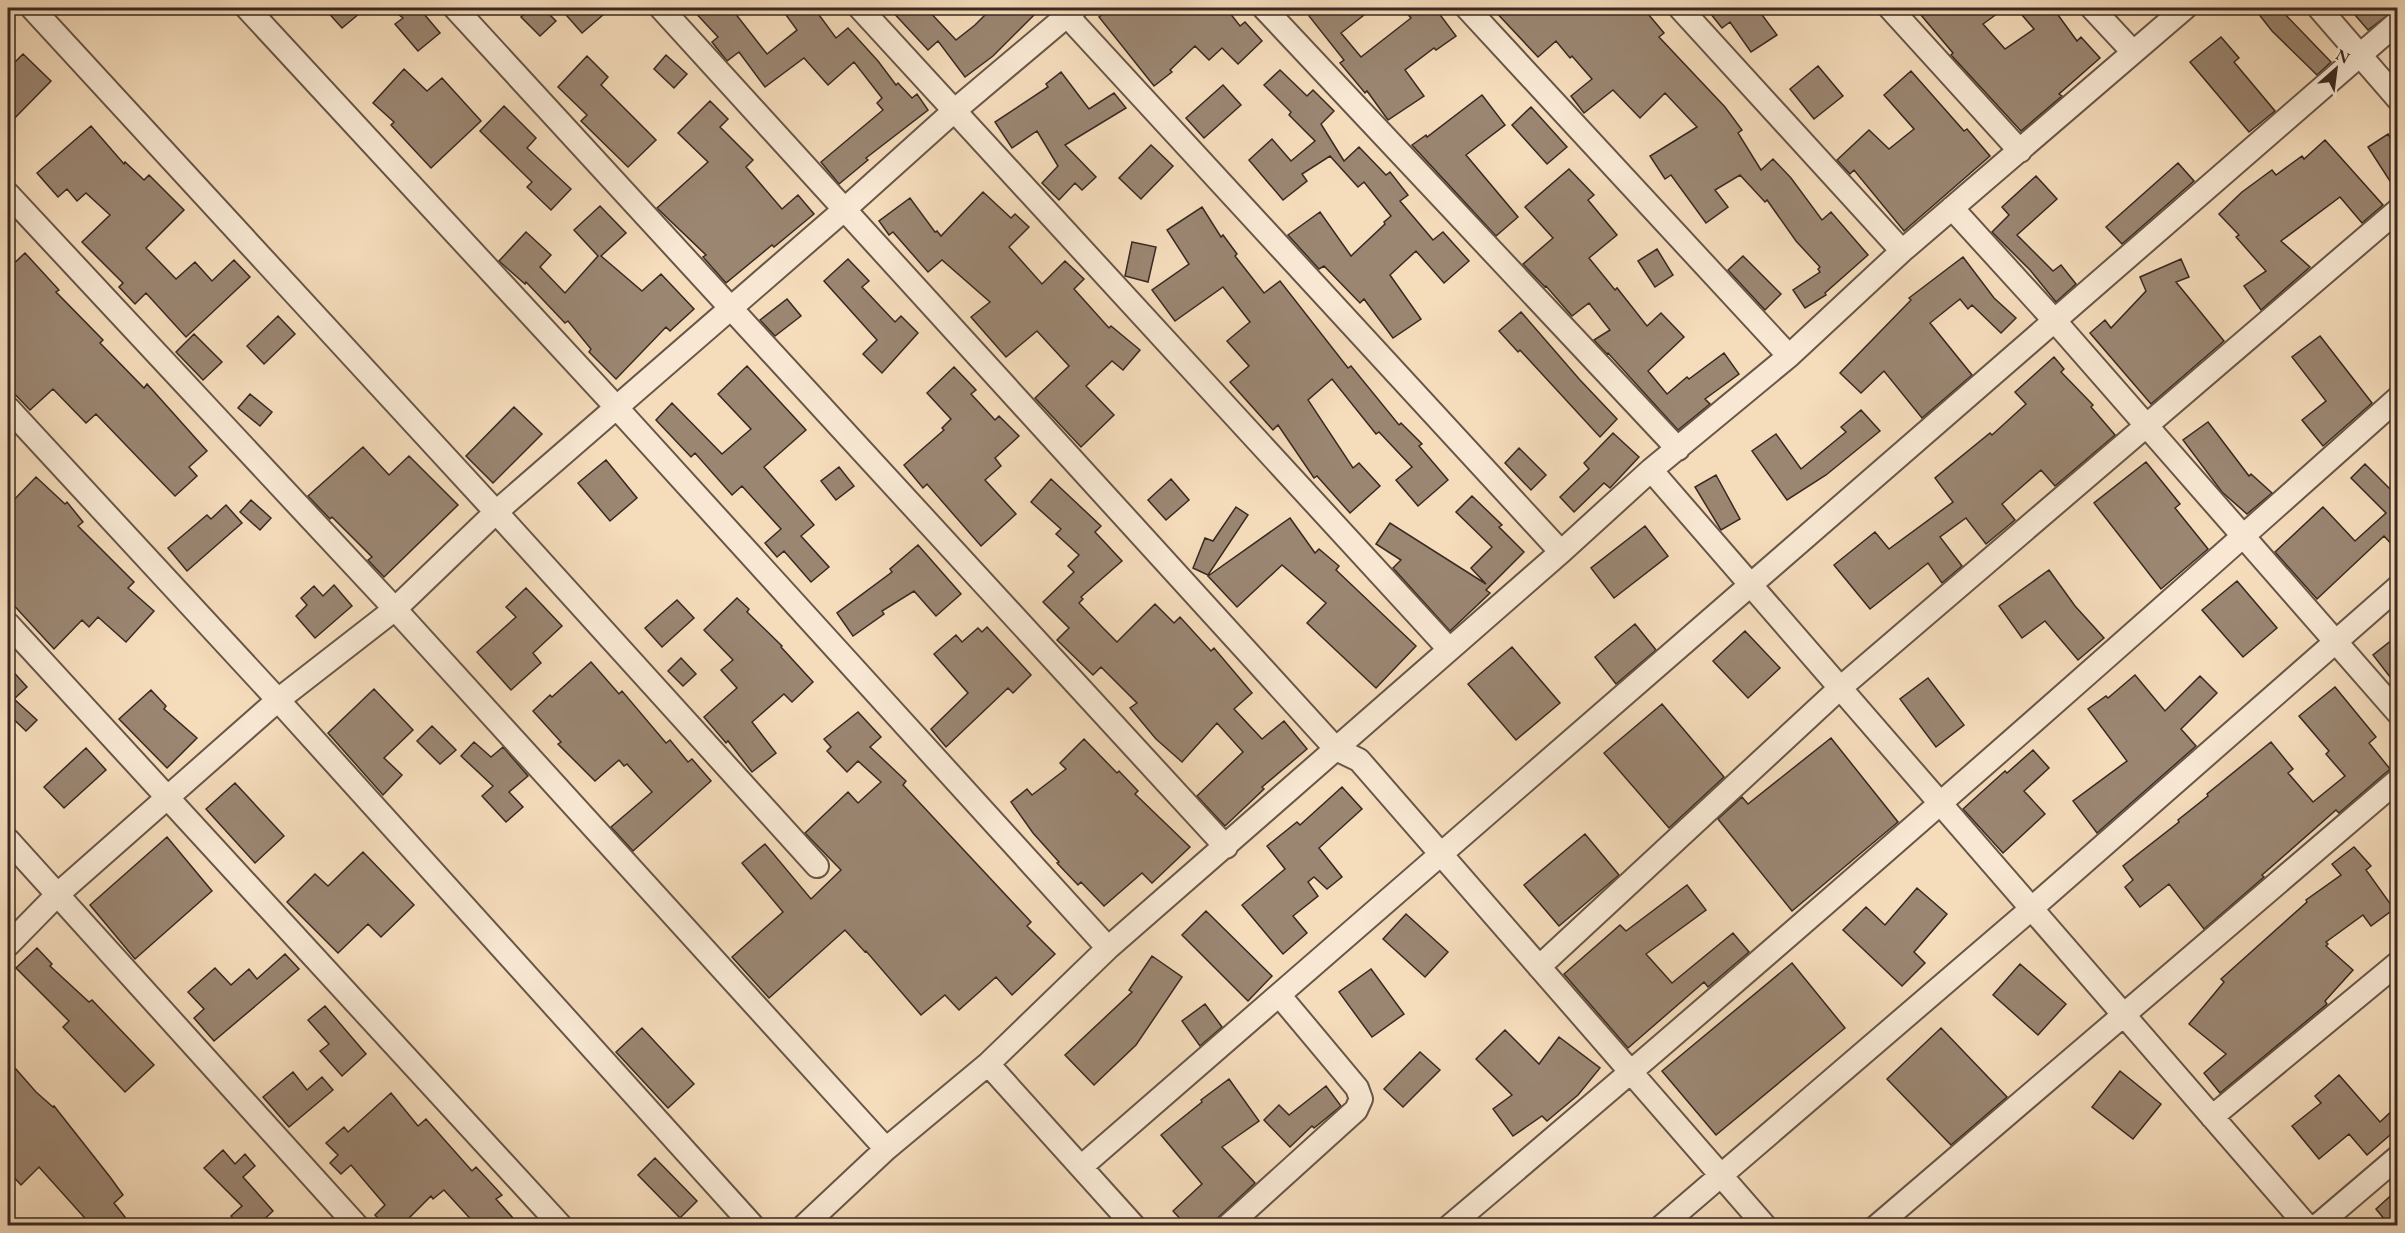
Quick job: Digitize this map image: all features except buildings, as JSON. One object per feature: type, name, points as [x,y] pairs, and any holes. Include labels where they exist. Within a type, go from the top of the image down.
[{"type":"street","points":[[32,8],[818,866]]},
{"type":"street","points":[[247,8],[617,408],[1108,948]]},
{"type":"street","points":[[455,8],[1226,847]]},
{"type":"street","points":[[661,8],[1336,749],[1359,760],[1765,1226]]},
{"type":"street","points":[[860,8],[1449,649]]},
{"type":"street","points":[[1264,8],[1678,449]]},
{"type":"street","points":[[1467,8],[1789,356]]},
{"type":"street","points":[[1680,8],[1902,251]]},
{"type":"street","points":[[1890,8],[2020,151]]},
{"type":"street","points":[[2092,8],[2133,52]]},
{"type":"street","points":[[804,1226],[886,1149],[988,1064],[1108,948],[1561,552],[1650,470],[1789,356],[1902,251],[2185,8]]},
{"type":"street","points":[[2319,8],[2397,99]]},
{"type":"street","points":[[8,945],[58,894],[278,700],[395,609],[496,512],[845,209],[1068,10],[1561,552]]},
{"type":"street","points":[[1081,1167],[2397,22]]},
{"type":"street","points":[[8,194],[395,609],[886,1149]]},
{"type":"street","points":[[1952,208],[2054,320],[2397,713]]},
{"type":"street","points":[[1539,967],[1839,689],[2397,210]]},
{"type":"street","points":[[1450,1226],[1631,1072],[2243,537],[2397,398]]},
{"type":"street","points":[[8,408],[278,700],[753,1226]]},
{"type":"street","points":[[1650,470],[2307,1226]]},
{"type":"street","points":[[1662,1226],[2031,909],[2397,587]]},
{"type":"street","points":[[8,624],[561,1226]]},
{"type":"street","points":[[1877,1226],[2397,780]]},
{"type":"street","points":[[8,840],[357,1226]]},
{"type":"street","points":[[2212,1117],[2397,963]]},
{"type":"street","points":[[1228,1226],[1356,1110],[1361,1099],[1357,1088],[1280,996]]},
{"type":"street","points":[[988,1064],[1134,1226]]},
{"type":"street","points":[[2317,1226],[2397,1157]]}]
